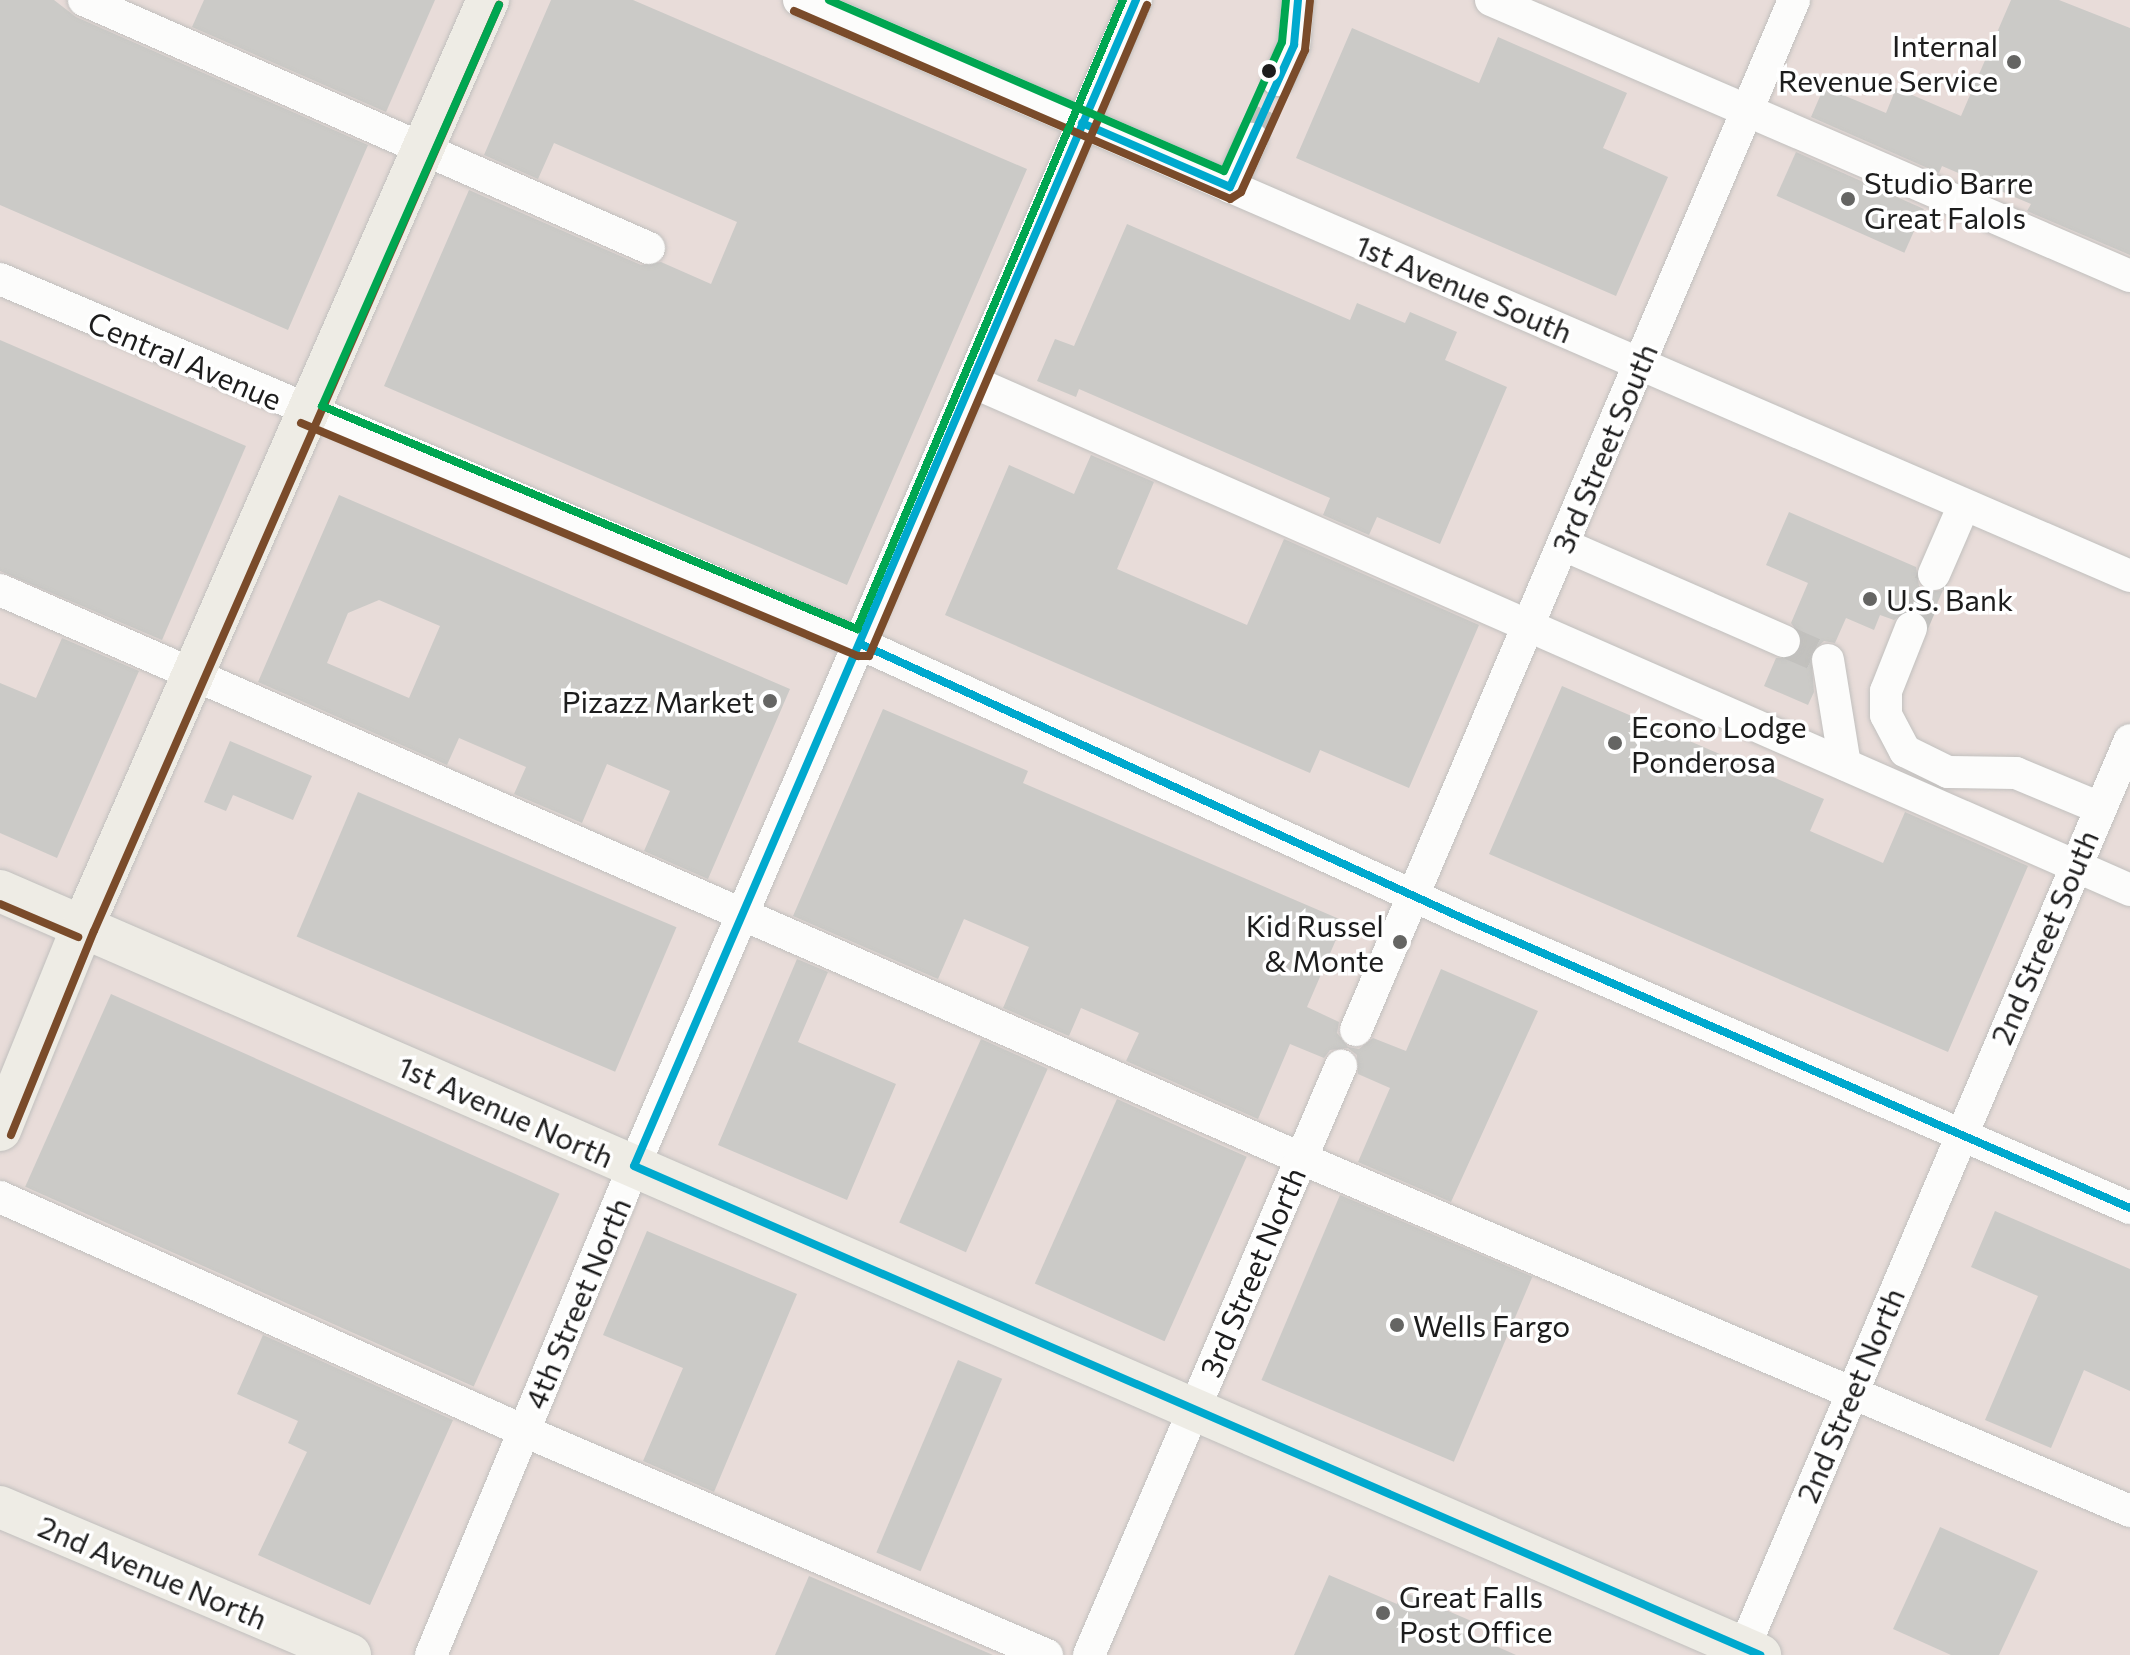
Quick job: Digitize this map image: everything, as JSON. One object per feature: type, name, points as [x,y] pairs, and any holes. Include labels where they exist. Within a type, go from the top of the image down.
[{"type":"main road","points":[[0,1130],[83,926],[488,0]]},
{"type":"main road","name":"1st Avenue North","points":[[0,891],[1749,1653]]},
{"type":"main road","name":"2nd Avenue North","points":[[0,1507],[350,1655]]},
{"type":"street","points":[[84,0],[649,248]]},
{"type":"street","name":"1st Avenue South","points":[[799,0],[2130,576]]},
{"type":"street","name":"4th Street North","points":[[431,1655],[634,1166],[863,645],[1136,0]]},
{"type":"street","points":[[1278,80],[1294,45],[1298,0]]},
{"type":"street","points":[[1491,0],[2130,276]]},
{"type":"street","name":"3rd Street South","points":[[1414,897],[1794,0]]},
{"type":"street","points":[[1230,187],[1252,139]]},
{"type":"street","name":"Central Avenue","points":[[0,279],[306,412],[863,645],[1414,897],[2130,1208]]},
{"type":"street","points":[[973,382],[2130,890]]},
{"type":"street","points":[[1934,574],[1964,505]]},
{"type":"street","points":[[1564,545],[1784,641]]},
{"type":"street","points":[[0,590],[1300,1158],[1852,1390],[2130,1511]]},
{"type":"street","points":[[1911,628],[1886,691],[1886,715],[1905,751],[1948,772],[2016,773],[2100,808]]},
{"type":"street","points":[[1828,660],[1845,765]]},
{"type":"street","name":"2nd Street South","points":[[1958,1135],[2130,740]]},
{"type":"street","points":[[1356,1030],[1414,897]]},
{"type":"street","name":"3rd Street North","points":[[1089,1655],[1341,1066]]},
{"type":"street","name":"2nd Street North","points":[[1749,1653],[1852,1390],[1958,1135]]},
{"type":"street","points":[[0,1197],[524,1431],[1047,1655]]},
{"type":"shaded area","points":[[0,0],[2130,0],[2130,1655],[0,1655]]},
{"type":"building","points":[[0,0],[54,0],[76,17],[368,145],[288,330],[0,205]]},
{"type":"building","points":[[204,0],[435,0],[386,112],[192,27]]},
{"type":"building","points":[[551,0],[633,0],[1027,169],[847,585],[384,386],[469,190],[641,265],[661,262],[711,284],[737,222],[554,143],[538,179],[484,155]]},
{"type":"building","points":[[2011,0],[2059,0],[2130,28],[2130,255],[2027,211],[2031,204],[1942,166],[1939,173],[1811,117],[1824,87],[1886,113],[1896,88],[1961,116]]},
{"type":"building","points":[[1352,28],[1479,83],[1498,37],[1627,93],[1603,148],[1668,177],[1616,296],[1296,158]]},
{"type":"building","points":[[1796,152],[1924,209],[1904,253],[1776,196]]},
{"type":"building","points":[[1127,224],[1350,320],[1357,303],[1405,323],[1410,312],[1457,332],[1445,360],[1507,387],[1440,544],[1377,517],[1369,535],[1323,515],[1330,498],[1079,389],[1076,397],[1037,381],[1055,339],[1074,346]]},
{"type":"building","points":[[0,340],[246,446],[162,640],[0,571]]},
{"type":"building","points":[[1091,455],[1154,482],[1117,569],[1247,625],[1284,539],[1479,625],[1409,788],[1320,750],[1310,773],[945,615],[1009,465],[1074,494]]},
{"type":"building","points":[[339,495],[790,689],[708,879],[644,851],[670,791],[607,764],[582,823],[514,794],[526,767],[459,738],[447,765],[258,682]],"holes":[[[379,600],[440,626],[409,698],[327,663],[348,613]]]},
{"type":"building","name":"U.S. Bank","points":[[1789,512],[1916,567],[1919,586],[1927,592],[1943,590],[1929,622],[1919,611],[1909,609],[1894,620],[1880,615],[1874,630],[1846,618],[1835,643],[1824,641],[1811,653],[1814,692],[1808,705],[1764,686],[1776,658],[1795,657],[1803,640],[1791,623],[1808,583],[1766,565]]},
{"type":"building","points":[[62,638],[139,671],[57,858],[0,833],[0,683],[36,698]]},
{"type":"building","points":[[1562,686],[1824,799],[1810,831],[1883,863],[1905,812],[2028,866],[1948,1052],[1489,854]]},
{"type":"building","points":[[883,709],[1028,771],[1023,783],[1344,921],[1307,1007],[1339,1022],[1337,1033],[1348,1047],[1359,1049],[1373,1038],[1406,1051],[1441,969],[1538,1011],[1451,1202],[1358,1162],[1390,1088],[1358,1074],[1357,1055],[1348,1048],[1330,1050],[1324,1058],[1290,1044],[1258,1119],[1126,1061],[1139,1033],[1081,1008],[1069,1036],[1003,1008],[1029,947],[964,919],[938,979],[793,916]]},
{"type":"building","points":[[230,741],[312,776],[293,820],[233,795],[226,811],[204,802]]},
{"type":"building","points":[[358,792],[676,927],[615,1072],[297,937]]},
{"type":"building","points":[[797,959],[828,972],[798,1042],[896,1084],[847,1200],[718,1145]]},
{"type":"building","points":[[111,994],[560,1194],[474,1386],[25,1187]]},
{"type":"building","points":[[981,1039],[1048,1069],[966,1252],[899,1223]]},
{"type":"building","points":[[1117,1099],[1247,1157],[1165,1341],[1035,1284]]},
{"type":"building","name":"Wells Fargo","points":[[1340,1195],[1532,1277],[1454,1462],[1261,1380]]},
{"type":"building","points":[[1995,1211],[2130,1269],[2130,1391],[2084,1370],[2051,1448],[1985,1420],[2038,1296],[1971,1267]]},
{"type":"building","points":[[647,1231],[797,1294],[714,1492],[643,1461],[683,1368],[603,1335]]},
{"type":"building","points":[[263,1335],[453,1420],[370,1605],[258,1555],[307,1452],[288,1443],[298,1421],[237,1394]]},
{"type":"building","points":[[958,1360],[1002,1379],[921,1571],[876,1552]]},
{"type":"building","points":[[1940,1527],[2038,1571],[1999,1655],[1951,1655],[1893,1629]]},
{"type":"building","name":"Great Falls Post Office","points":[[1329,1575],[1397,1604],[1402,1591],[1476,1623],[1471,1635],[1516,1655],[1294,1655]]},
{"type":"building","points":[[809,1576],[993,1655],[775,1655]]},
{"type":"tunnel","points":[[1252,139],[1278,80]]},
{"type":"tunnel","points":[[1911,628],[1934,574]]},
{"type":"tunnel","points":[[1784,641],[1828,660]]},
{"type":"transit line","points":[[829,0],[1224,171],[1282,42],[1286,0]]},
{"type":"transit line","points":[[499,5],[322,406],[857,629],[1123,0]]},
{"type":"transit line","points":[[1136,0],[634,1166],[1760,1655]]},
{"type":"transit line","points":[[1082,123],[1230,187],[1294,45],[1298,0]]},
{"type":"transit line","points":[[794,11],[1230,199],[1241,192],[1305,50],[1310,1]]},
{"type":"transit line","points":[[11,1135],[94,931],[499,5]]},
{"type":"transit line","points":[[301,423],[858,656],[869,656],[1147,5]]},
{"type":"transit line","points":[[863,645],[1462,918],[2130,1208]]},
{"type":"transit line","points":[[0,904],[78,937]]},
{"type":"place","name":"Internal Revenue Service","points":[[2014,62]]},
{"type":"place","name":"Studio Barre Great Falols","points":[[1848,199]]},
{"type":"place","name":"U.S. Bank","points":[[1870,599]]},
{"type":"place","name":"Pizazz Market","points":[[770,701]]},
{"type":"place","name":"Econo Lodge Ponderosa","points":[[1615,743]]},
{"type":"place","name":"Kid Russel & Monte","points":[[1400,942]]},
{"type":"place","name":"Wells Fargo","points":[[1397,1325]]},
{"type":"place","name":"Great Falls Post Office","points":[[1383,1613]]}]
